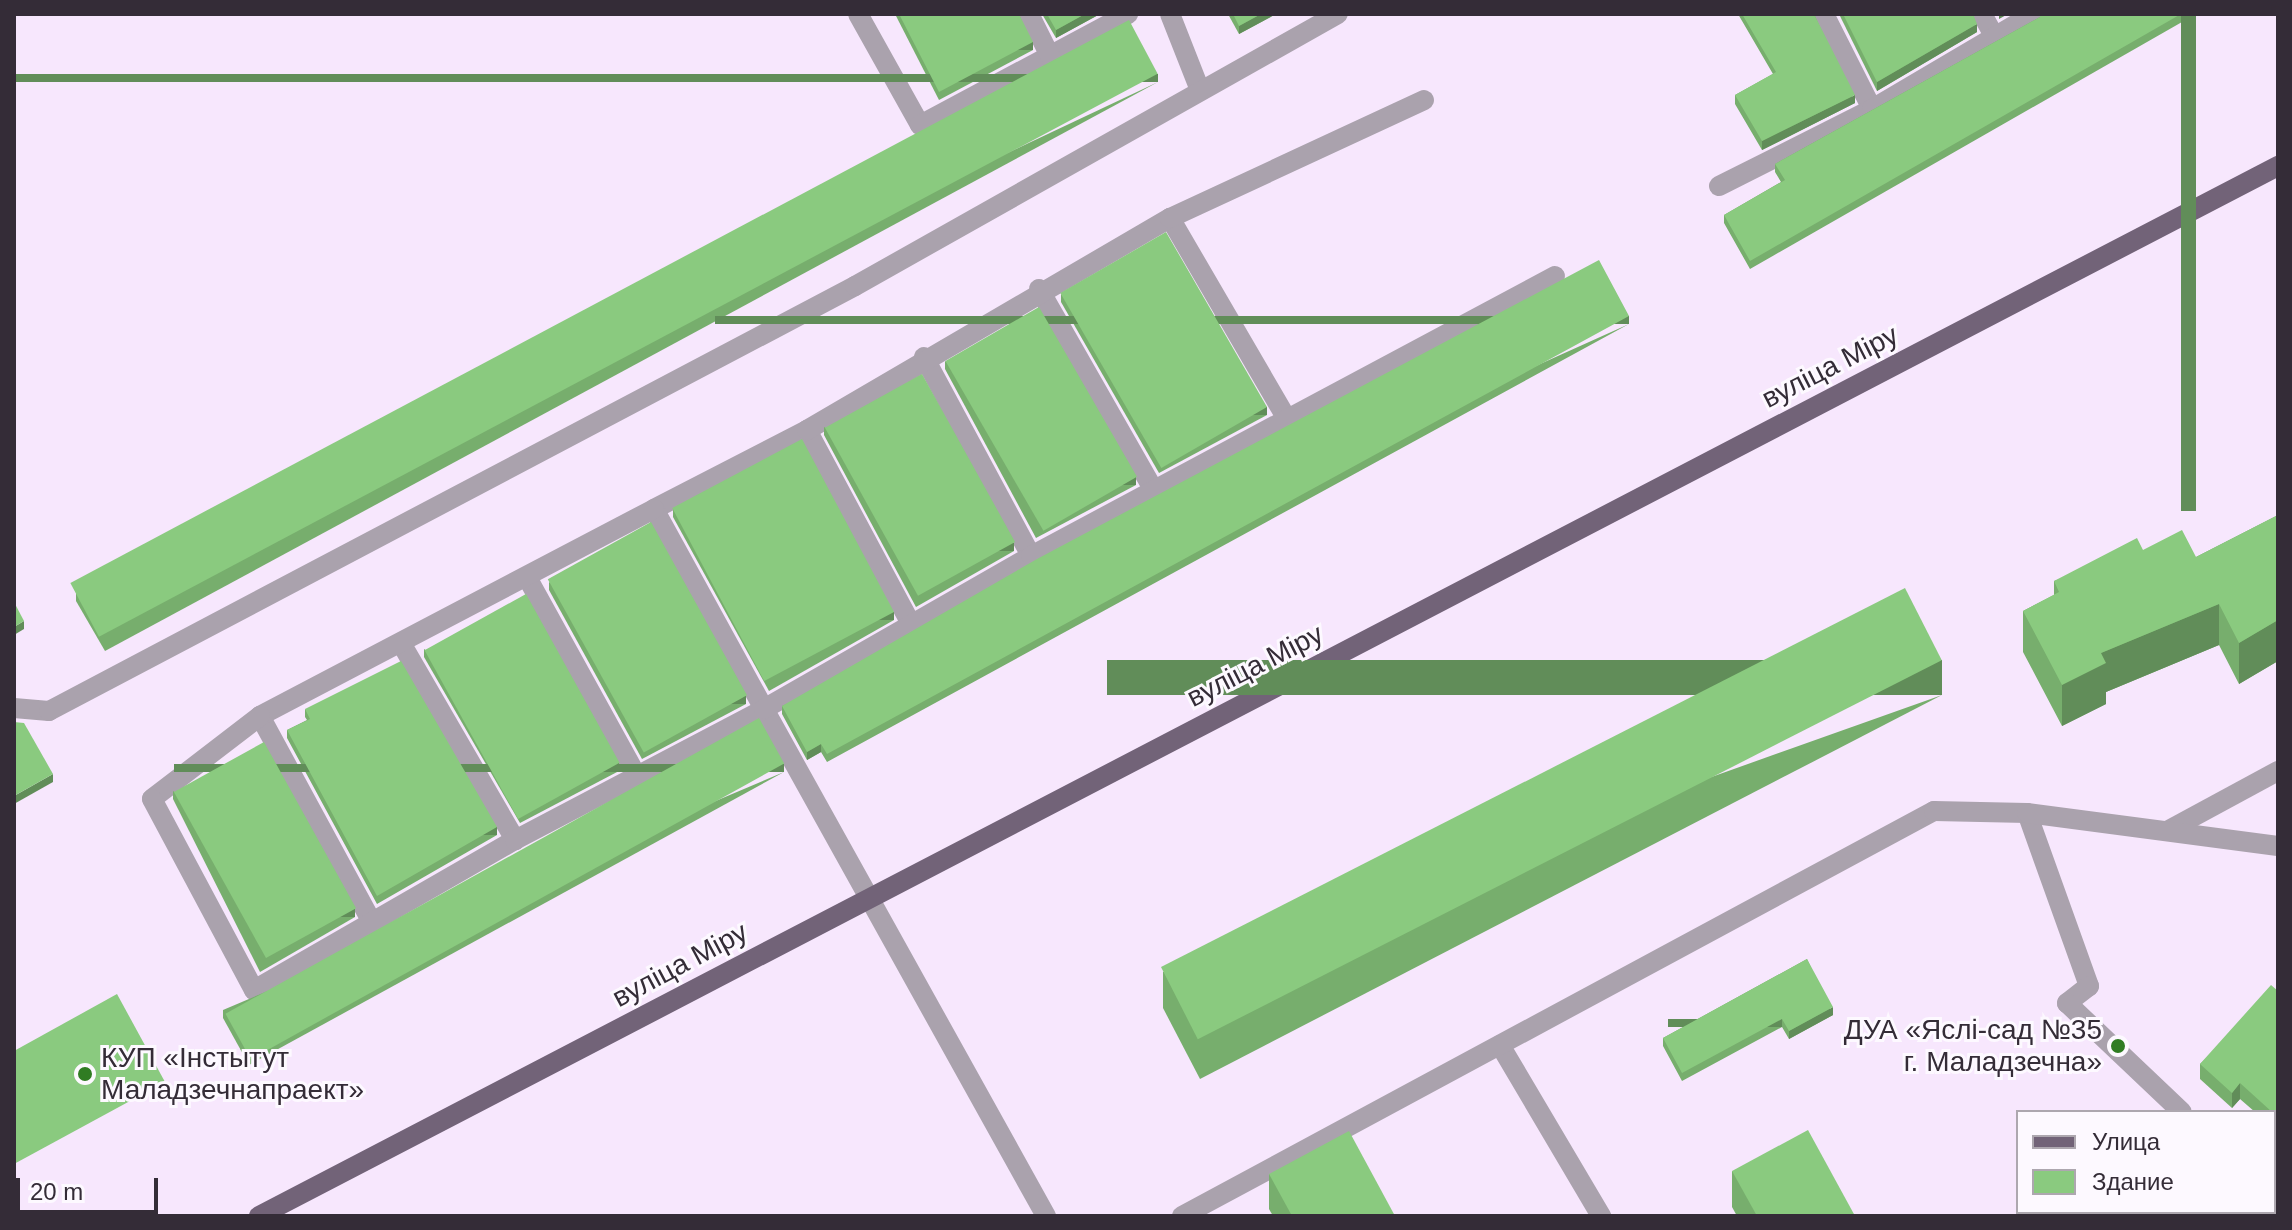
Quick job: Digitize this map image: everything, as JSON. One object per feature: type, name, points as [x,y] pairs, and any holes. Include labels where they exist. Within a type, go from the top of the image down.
[{"type":"main road","name":"вуліца Міру","points":[[259,1216],[2278,166]]},
{"type":"lane","points":[[858,14],[920,125],[1128,14]]},
{"type":"lane","points":[[1029,14],[1050,56]]},
{"type":"lane","points":[[1170,14],[1200,90]]},
{"type":"lane","points":[[14,708],[49,711],[855,286],[1338,14]]},
{"type":"lane","points":[[1824,14],[1872,109]]},
{"type":"lane","points":[[1982,14],[1994,36]]},
{"type":"lane","points":[[1719,186],[1872,109],[2033,14]]},
{"type":"lane","points":[[1424,100],[1170,218],[1039,289],[807,430],[528,579],[260,716],[152,799],[254,990],[635,773],[764,709],[1153,489],[1555,276]]},
{"type":"lane","points":[[1170,218],[1286,417]]},
{"type":"lane","points":[[1039,289],[1153,489]]},
{"type":"lane","points":[[924,357],[1031,556]]},
{"type":"lane","points":[[807,430],[911,624]]},
{"type":"lane","points":[[654,509],[1046,1216]]},
{"type":"lane","points":[[528,579],[635,773]]},
{"type":"lane","points":[[401,643],[515,840]]},
{"type":"lane","points":[[260,716],[373,924]]},
{"type":"lane","points":[[2167,831],[2278,771]]},
{"type":"lane","points":[[1182,1216],[1934,811],[2027,813],[2278,846]]},
{"type":"lane","points":[[2027,813],[2089,986],[2067,1003],[2180,1110]]},
{"type":"lane","points":[[1500,1045],[1601,1216]]},
{"type":"building","points":[[899,14],[1019,14],[1033,42],[939,92]]},
{"type":"building","points":[[1047,14],[1085,14],[1056,30]]},
{"type":"building","points":[[1233,14],[1261,14],[1239,26]]},
{"type":"building","points":[[1742,14],[1814,14],[1855,95],[1762,141],[1735,95],[1776,72]]},
{"type":"building","points":[[1843,14],[1973,14],[1977,24],[1877,82]]},
{"type":"building","points":[[2040,14],[2181,14],[1750,261],[1724,215],[1785,180],[1775,164],[2040,17]]},
{"type":"building","points":[[1129,20],[1158,74],[99,637],[70,583]]},
{"type":"building","points":[[1166,232],[1267,407],[1161,468],[1060,293]]},
{"type":"building","points":[[1599,260],[1629,316],[827,754],[821,744],[807,752],[782,706],[1037,559]]},
{"type":"building","points":[[1039,307],[1137,477],[1043,531],[945,361]]},
{"type":"building","points":[[922,374],[1015,542],[918,596],[825,428]]},
{"type":"building","points":[[802,439],[894,612],[764,681],[672,508]]},
{"type":"building","points":[[2278,515],[2278,620],[2239,643],[2219,604],[2101,653],[2106,663],[2062,685],[2023,611],[2059,592],[2054,581],[2137,538],[2143,550],[2182,530],[2196,557]]},
{"type":"building","points":[[651,522],[747,695],[644,752],[548,579]]},
{"type":"building","points":[[1905,588],[1942,660],[1198,1039],[1161,967]]},
{"type":"building","points":[[526,594],[620,763],[518,819],[425,650]]},
{"type":"building","points":[[14,602],[24,621],[14,627]]},
{"type":"building","points":[[401,661],[497,827],[377,896],[287,730],[310,719],[305,709]]},
{"type":"building","points":[[759,718],[784,763],[251,1059],[225,1014]]},
{"type":"building","points":[[14,722],[24,723],[53,774],[14,796]]},
{"type":"building","points":[[264,742],[356,908],[266,958],[174,792]]},
{"type":"building","points":[[1807,959],[1833,1007],[1789,1031],[1782,1019],[1682,1073],[1663,1038]]},
{"type":"building","points":[[2271,985],[2278,991],[2278,1117],[2276,1110],[2270,1110],[2240,1083],[2232,1093],[2200,1064]]},
{"type":"building","name":"КУП «Інстытут Маладзечнапраект»","points":[[117,994],[165,1082],[14,1164],[14,1051]]},
{"type":"building","points":[[1808,1130],[1855,1216],[1757,1216],[1732,1171]]},
{"type":"building","points":[[1349,1131],[1395,1216],[1292,1216],[1269,1174]]},
{"type":"building","points":[[2220,1214],[2222,1216],[2063,1216]]},
{"type":"place","name":"ДУА «Яслі-сад №35 г. Маладзечна»","points":[[2118,1046]]},
{"type":"place","name":"КУП «Інстытут Маладзечнапраект»","points":[[85,1074]]}]
